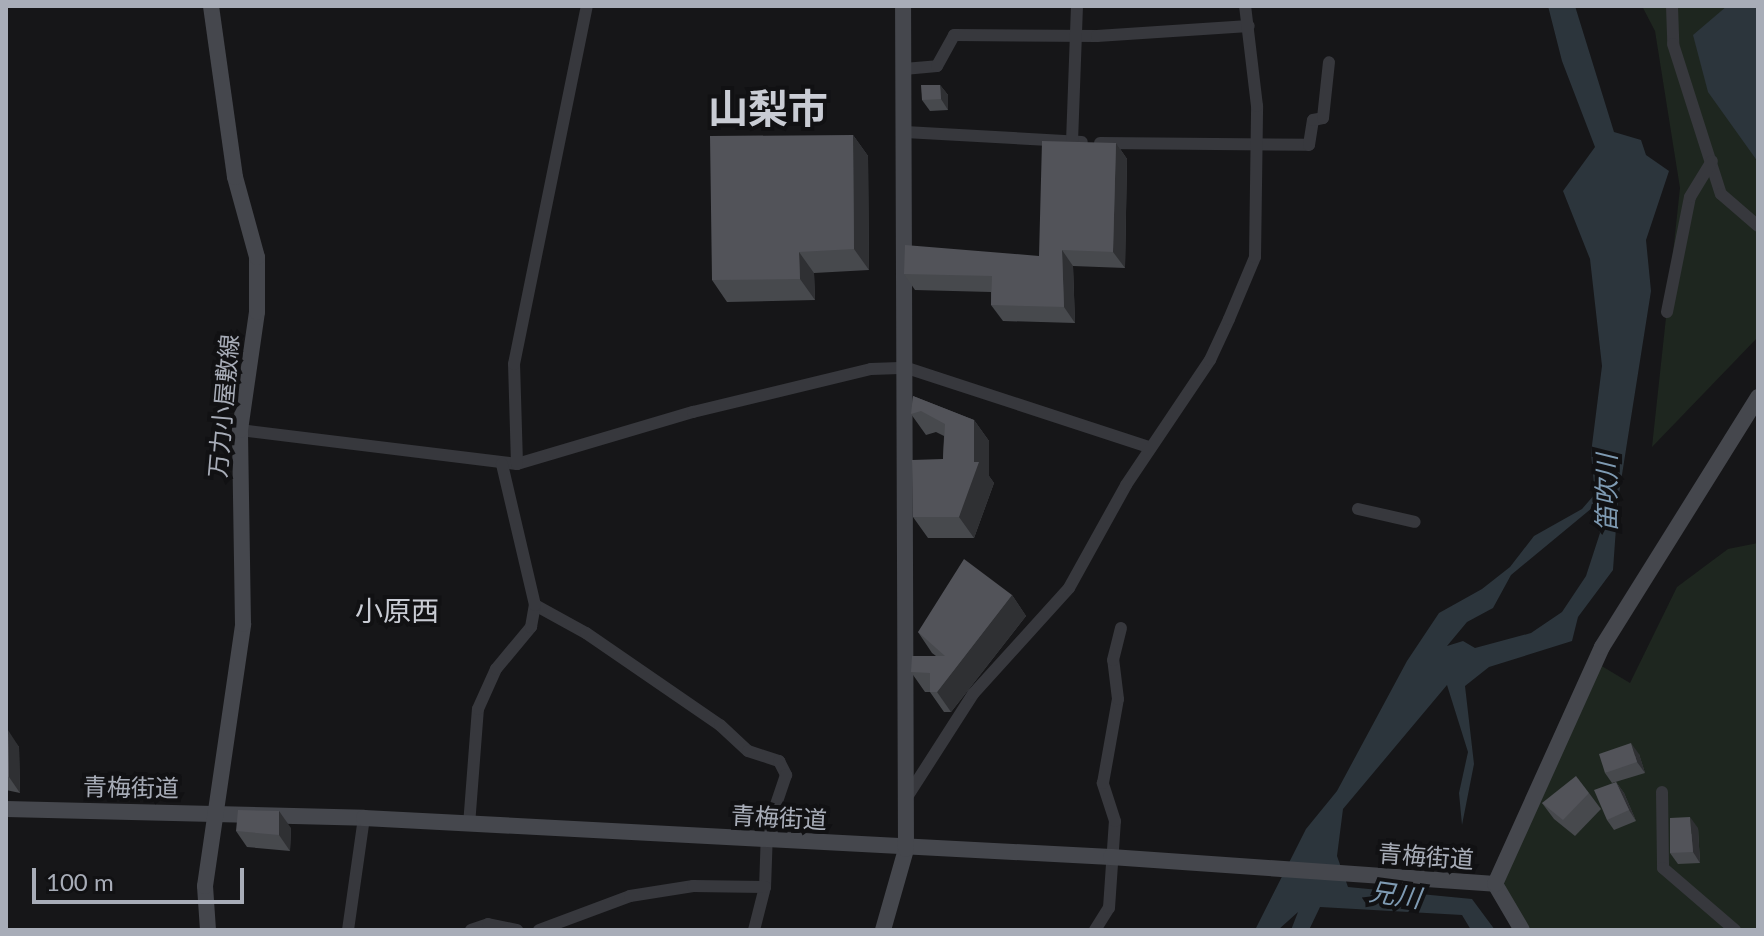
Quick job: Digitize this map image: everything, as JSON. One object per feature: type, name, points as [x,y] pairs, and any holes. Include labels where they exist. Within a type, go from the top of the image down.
[{"type":"main road","name":"万力小屋敷線","points":[[208,930],[205,886],[243,624],[240,430],[257,312],[257,257],[235,177],[211,6]]},
{"type":"main road","points":[[883,930],[906,849],[907,368],[903,6]]},
{"type":"main road","points":[[1495,884],[1602,647],[1758,397]]},
{"type":"main road","name":"青梅街道","points":[[6,809],[364,818],[906,849],[1111,857],[1495,884],[1522,930]]},
{"type":"street","points":[[517,464],[514,364],[587,6]]},
{"type":"street","points":[[1072,142],[1077,6]]},
{"type":"street","points":[[907,797],[973,694],[1069,588],[1149,447],[1210,360],[1255,257],[1257,106],[1245,6]]},
{"type":"street","points":[[1672,6],[1673,44],[1721,194],[1758,226]]},
{"type":"street","points":[[904,69],[937,66],[954,35],[1167,34],[1249,26]]},
{"type":"street","points":[[905,132],[1072,142],[1309,145],[1313,120],[1323,118],[1329,62]]},
{"type":"street","points":[[1667,312],[1690,197],[1712,161]]},
{"type":"street","points":[[240,430],[517,464],[693,412],[871,369],[907,368],[1149,447]]},
{"type":"street","points":[[469,825],[478,709],[496,669],[531,627],[535,605],[502,464]]},
{"type":"street","points":[[1358,509],[1415,522]]},
{"type":"street","points":[[535,605],[586,633],[720,725],[748,751],[779,761],[786,775],[766,840],[765,887],[754,930]]},
{"type":"street","points":[[1095,930],[1109,908],[1115,821],[1103,783],[1118,699],[1113,660],[1121,628]]},
{"type":"street","points":[[1662,792],[1663,868],[1735,930]]},
{"type":"street","points":[[348,930],[364,818]]},
{"type":"street","points":[[539,930],[630,896],[693,886],[765,887]]},
{"type":"street","points":[[471,930],[488,924],[517,930]]},
{"type":"shaded area","points":[[1642,6],[1758,6],[1758,337],[1652,447],[1680,188],[1655,31]]},
{"type":"shaded area","points":[[1758,543],[1758,930],[1522,930],[1495,884],[1595,662],[1630,683],[1677,587],[1728,549]]},
{"type":"water","points":[[1548,6],[1575,6],[1614,132],[1641,140],[1646,155],[1669,171],[1646,240],[1651,291],[1618,500],[1613,570],[1578,617],[1572,641],[1489,667],[1465,686],[1474,764],[1462,825],[1459,793],[1468,752],[1447,685],[1343,809],[1337,856],[1348,887],[1472,899],[1495,930],[1471,930],[1462,915],[1320,907],[1309,930],[1291,930],[1298,912],[1278,930],[1255,930],[1306,829],[1337,791],[1407,661],[1439,613],[1482,589],[1510,567],[1534,536],[1582,509],[1595,494],[1591,453],[1602,366],[1590,259],[1563,191],[1595,147],[1562,61]],"holes":[[[1592,508],[1600,533],[1586,576],[1562,612],[1531,633],[1475,648],[1463,641],[1447,646],[1467,622],[1493,608],[1511,575]]]},
{"type":"water","points":[[1727,6],[1758,6],[1758,162],[1708,92],[1693,35]]},
{"type":"building","points":[[921,85],[940,85],[941,99],[922,100]]},
{"type":"building","points":[[853,135],[854,249],[799,252],[800,279],[712,280],[710,136]]},
{"type":"building","points":[[1042,141],[1116,143],[1113,252],[1062,250],[1064,307],[991,305],[992,276],[904,274],[905,245],[1039,256]]},
{"type":"building","points":[[913,396],[974,420],[974,462],[979,462],[959,517],[913,517],[912,460],[943,459],[945,424],[921,411],[911,414]]},
{"type":"building","points":[[964,559],[1012,595],[937,692],[930,692],[930,673],[911,672],[912,656],[945,656],[918,632]]},
{"type":"building","points":[[8,730],[9,777],[6,776]]},
{"type":"building","points":[[1631,743],[1637,762],[1605,773],[1599,754]]},
{"type":"building","points":[[1576,776],[1589,793],[1563,820],[1542,803]]},
{"type":"building","points":[[1616,782],[1629,810],[1607,820],[1594,790]]},
{"type":"building","points":[[238,810],[279,811],[279,835],[236,831]]},
{"type":"building","points":[[1690,817],[1693,852],[1670,853],[1670,818]]},
{"type":"district","name":"山梨市","points":[[768,108]]},
{"type":"district","name":"小原西","points":[[397,610]]},
{"type":"water label","name":"笛吹川","points":[[1607,493]]},
{"type":"water label","name":"兄川","points":[[1395,895]]}]
